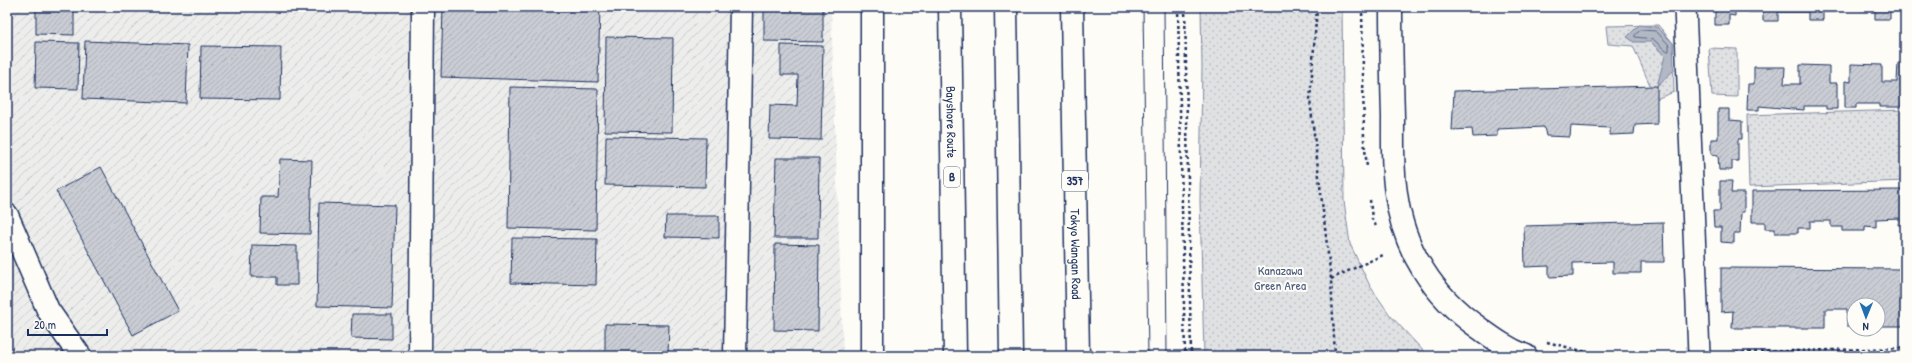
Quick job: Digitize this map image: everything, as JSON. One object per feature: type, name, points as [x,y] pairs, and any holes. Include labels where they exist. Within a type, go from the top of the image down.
[{"type":"main road","points":[[420,356],[423,7]]},
{"type":"main road","points":[[735,356],[741,7]]},
{"type":"main road","points":[[872,7],[872,356]]},
{"type":"main road","name":"Bayshore Route","points":[[950,7],[955,352]]},
{"type":"main road","points":[[1006,7],[1011,351]]},
{"type":"main road","name":"Tokyo Wangan Road","points":[[1072,7],[1078,356]]},
{"type":"main road","points":[[1391,7],[1394,167],[1396,194],[1406,233],[1418,264],[1431,283],[1460,315],[1507,348],[1526,356]]},
{"type":"main road","points":[[7,215],[48,310],[80,356]]},
{"type":"street","points":[[1685,7],[1699,354]]},
{"type":"path","points":[[1178,7],[1185,356]]},
{"type":"path","points":[[1185,7],[1191,356]]},
{"type":"path","points":[[1317,7],[1310,100],[1332,279],[1335,356]]},
{"type":"path","points":[[1332,279],[1385,254]]},
{"type":"path","points":[[1544,341],[1586,352],[1615,356]]},
{"type":"path","points":[[1646,356],[1905,348]]},
{"type":"shaded area","points":[[7,7],[831,7],[843,356],[7,356]]},
{"type":"green space","name":"Kanazawa Green Area","points":[[1201,7],[1342,7],[1344,201],[1350,244],[1370,286],[1390,315],[1428,356],[1204,356],[1200,201],[1202,66]]},
{"type":"green space","points":[[1658,25],[1673,43],[1674,92],[1656,99],[1633,46],[1608,44],[1606,26]]},
{"type":"green space","points":[[1709,48],[1737,49],[1737,97],[1712,96]]},
{"type":"green space","points":[[1905,110],[1905,181],[1749,187],[1747,115]]},
{"type":"water","points":[[1639,25],[1657,27],[1673,43],[1674,70],[1657,86],[1665,56],[1651,42],[1634,42],[1627,37]]},
{"type":"building","points":[[36,7],[74,7],[74,35],[36,34]]},
{"type":"building","points":[[443,7],[600,7],[598,82],[441,77]]},
{"type":"building","points":[[764,7],[823,7],[823,42],[764,41]]},
{"type":"building","points":[[1708,7],[1735,7],[1735,16],[1729,15],[1729,25],[1715,25],[1715,10],[1708,9]]},
{"type":"building","points":[[1748,7],[1836,7],[1836,12],[1823,12],[1823,20],[1808,20],[1808,12],[1778,12],[1778,21],[1763,21],[1763,12],[1748,12]]},
{"type":"building","points":[[1860,7],[1905,7],[1905,10],[1890,10],[1890,19],[1875,19],[1875,10],[1860,10]]},
{"type":"building","points":[[606,37],[673,38],[672,132],[605,131]]},
{"type":"building","points":[[85,41],[188,45],[186,103],[83,99]]},
{"type":"building","points":[[36,42],[79,43],[78,89],[35,88]]},
{"type":"building","points":[[781,45],[823,46],[821,140],[769,139],[770,105],[797,106],[798,75],[781,75]]},
{"type":"building","points":[[201,46],[281,47],[280,100],[200,99]]},
{"type":"building","points":[[1898,63],[1905,63],[1905,103],[1902,103],[1902,107],[1879,107],[1879,104],[1856,104],[1856,108],[1845,108],[1845,81],[1851,82],[1851,64],[1882,65],[1882,82],[1897,82]]},
{"type":"building","points":[[1800,65],[1829,66],[1829,83],[1837,83],[1837,109],[1826,109],[1826,106],[1804,106],[1804,110],[1759,106],[1759,110],[1747,110],[1748,84],[1754,84],[1754,67],[1785,67],[1784,84],[1800,84]]},
{"type":"building","points":[[1657,86],[1657,124],[1635,125],[1634,134],[1610,135],[1610,128],[1571,126],[1570,137],[1546,136],[1544,127],[1497,129],[1497,136],[1473,137],[1472,129],[1452,130],[1454,91]]},
{"type":"building","points":[[510,87],[598,89],[596,230],[508,228]]},
{"type":"building","points":[[1718,109],[1729,109],[1729,120],[1742,121],[1742,139],[1738,139],[1738,161],[1732,161],[1732,170],[1719,170],[1718,155],[1711,154],[1711,139],[1718,139]]},
{"type":"building","points":[[606,136],[706,138],[705,187],[605,185]]},
{"type":"building","points":[[776,158],[819,158],[818,238],[774,238]]},
{"type":"building","points":[[280,159],[312,160],[310,234],[260,233],[261,197],[278,197]]},
{"type":"building","points":[[101,167],[178,311],[133,335],[56,191]]},
{"type":"building","points":[[1720,181],[1732,181],[1731,193],[1744,193],[1744,212],[1741,212],[1740,233],[1734,233],[1734,243],[1721,242],[1721,227],[1714,227],[1713,211],[1720,211]]},
{"type":"building","points":[[1905,190],[1905,225],[1898,225],[1899,218],[1876,219],[1876,227],[1865,226],[1865,231],[1842,231],[1842,227],[1831,227],[1831,221],[1810,221],[1810,228],[1798,228],[1798,233],[1775,233],[1775,229],[1765,229],[1765,222],[1752,222],[1752,191]]},
{"type":"building","points":[[319,203],[395,205],[392,308],[317,306]]},
{"type":"building","points":[[666,216],[719,216],[719,238],[665,237]]},
{"type":"building","points":[[1663,222],[1664,262],[1641,262],[1641,273],[1613,273],[1613,262],[1573,263],[1573,276],[1549,277],[1549,266],[1525,267],[1524,226]]},
{"type":"building","points":[[512,238],[597,239],[596,285],[511,283]]},
{"type":"building","points":[[775,244],[819,245],[818,331],[774,330]]},
{"type":"building","points":[[252,245],[297,246],[297,285],[277,285],[277,277],[251,277]]},
{"type":"building","points":[[1721,268],[1905,269],[1905,326],[1886,326],[1886,297],[1846,297],[1846,309],[1825,309],[1825,328],[1732,328],[1733,311],[1721,312]]},
{"type":"building","points":[[352,314],[392,314],[392,339],[351,338]]},
{"type":"building","points":[[605,324],[669,325],[668,356],[605,356]]},
{"type":"tram line","points":[[1143,7],[1148,356]]},
{"type":"tram line","points":[[1164,7],[1167,356]]}]
